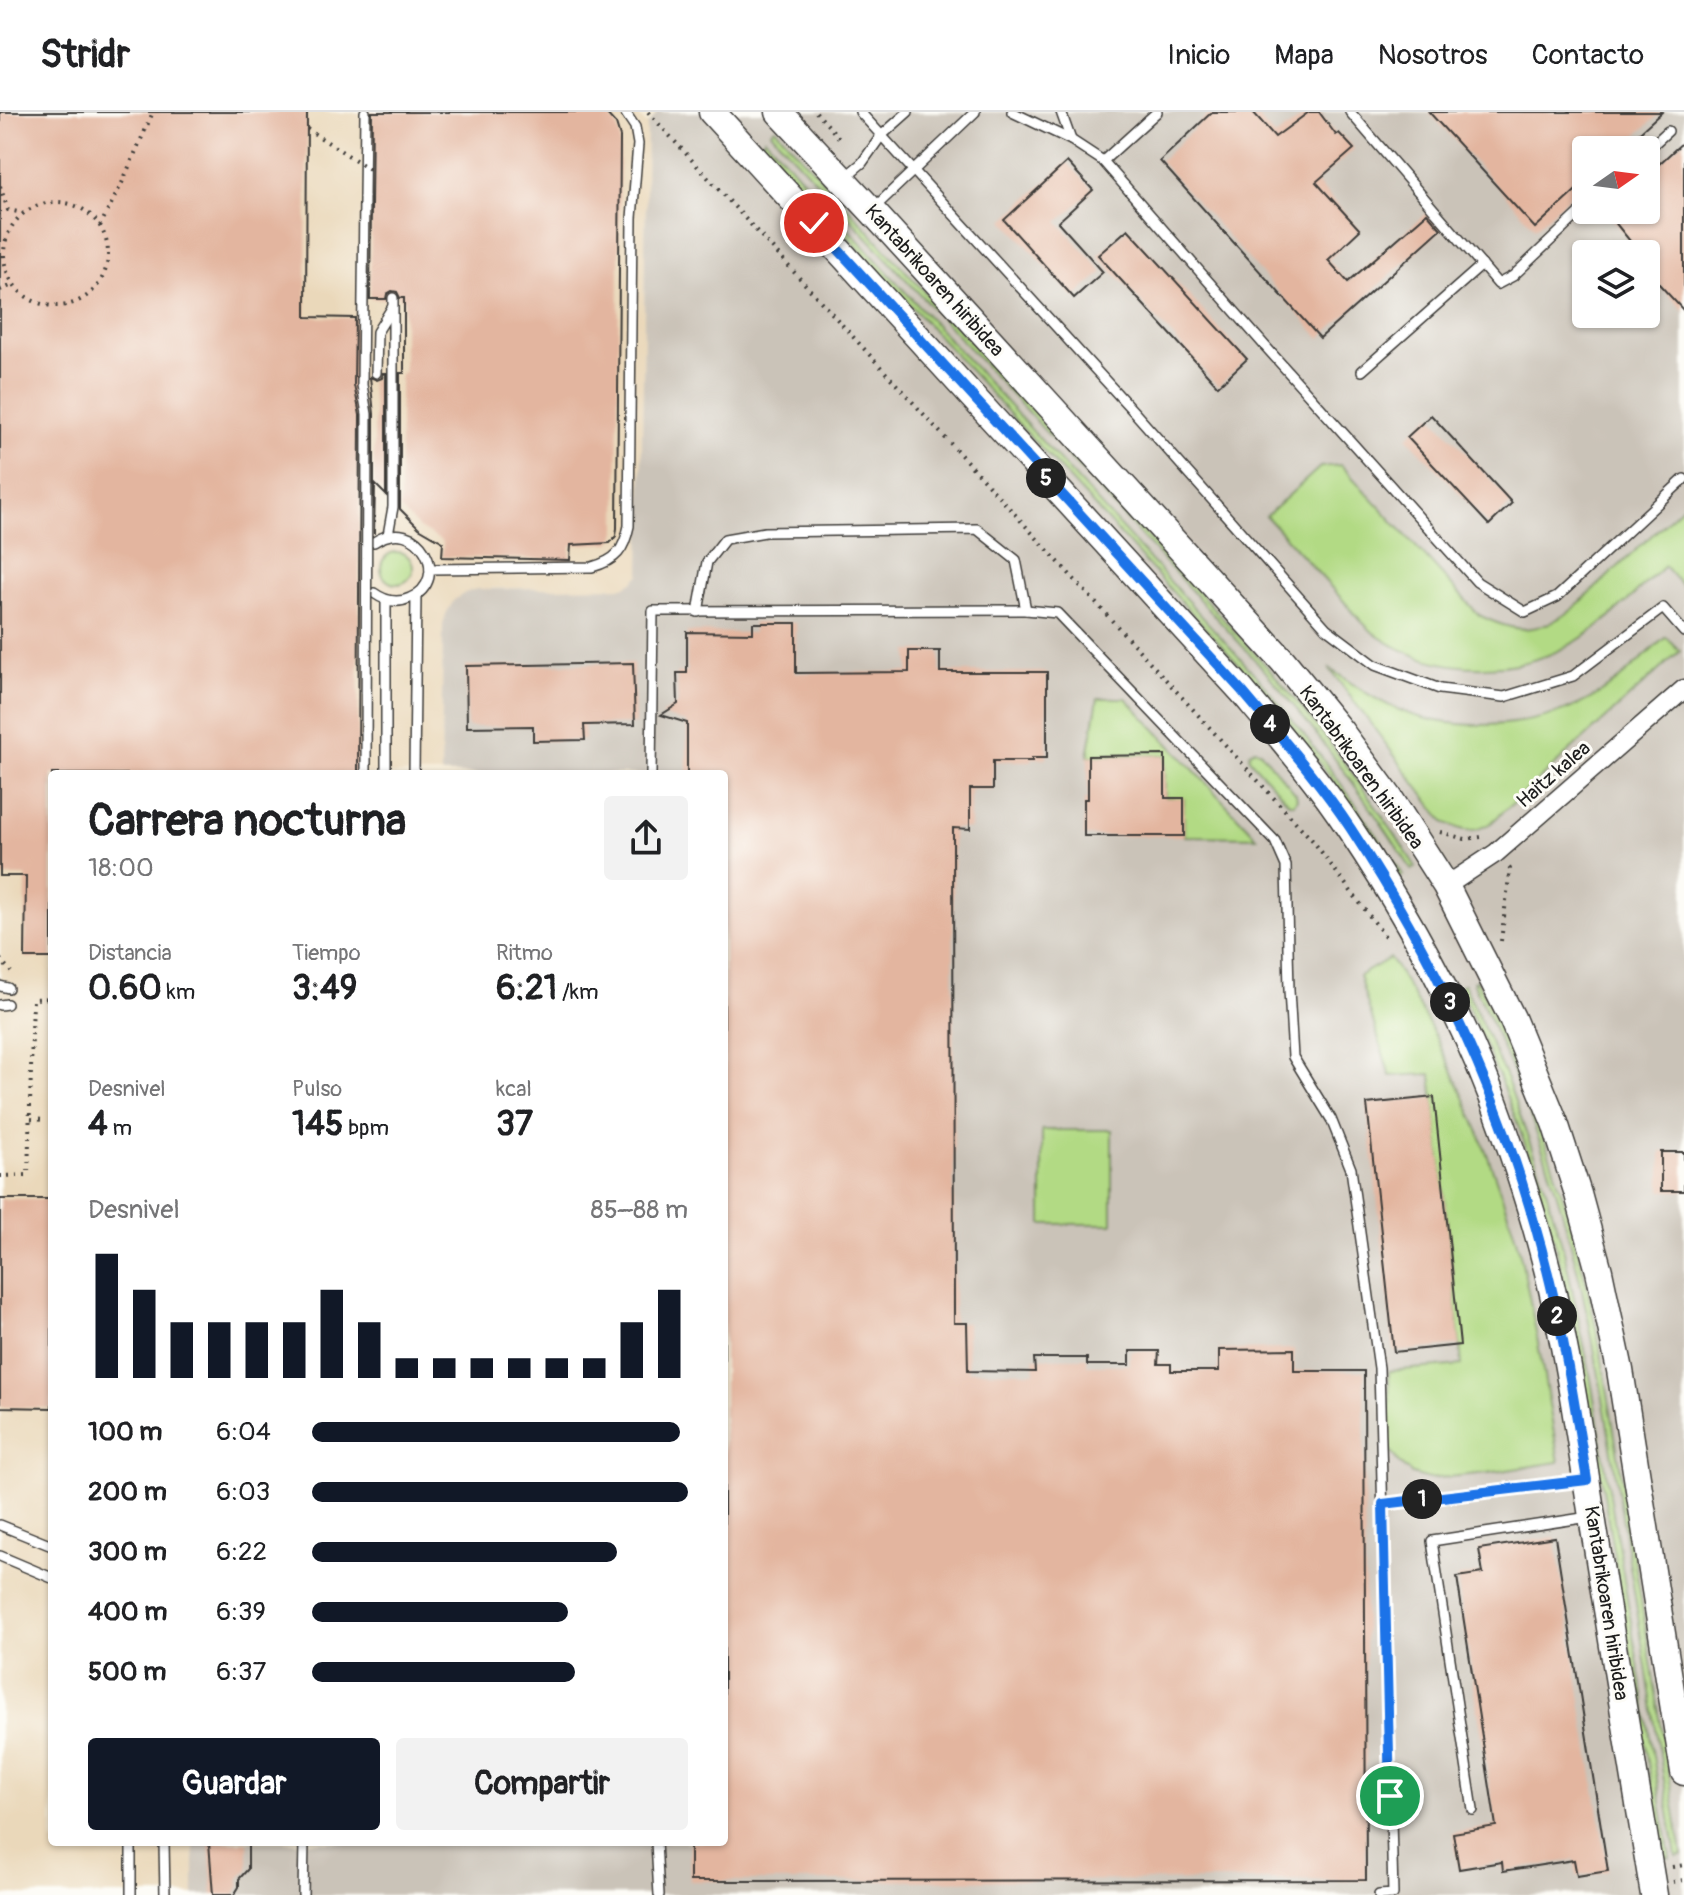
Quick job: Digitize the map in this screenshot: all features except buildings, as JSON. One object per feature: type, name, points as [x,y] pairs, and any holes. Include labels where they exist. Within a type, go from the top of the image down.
[{"type":"main road","name":"Kantabrikoaren hiribidea","points":[[712,112],[1242,691],[1304,765],[1349,827],[1430,961],[1503,1127],[1531,1210],[1551,1284],[1571,1380],[1654,1895]]},
{"type":"main road","name":"Kantabrikoaren hiribidea","points":[[779,112],[1283,661],[1389,797],[1446,886],[1512,1018],[1555,1123],[1591,1240],[1620,1370],[1684,1772]]},
{"type":"street","name":"Haitz kalea","points":[[1446,886],[1496,853],[1684,689]]},
{"type":"lane","points":[[365,112],[362,385],[367,414],[366,770]]},
{"type":"lane","points":[[430,569],[592,567],[615,557],[625,544],[629,526],[632,218],[638,144],[635,127],[625,112]]},
{"type":"lane","points":[[860,112],[1326,628],[1375,665],[1440,689],[1504,697],[1573,676],[1663,608],[1684,632]]},
{"type":"lane","points":[[842,180],[862,163],[881,136],[908,112]]},
{"type":"lane","points":[[871,210],[975,112]]},
{"type":"lane","points":[[1012,112],[1071,140],[1103,161],[1477,582],[1525,612],[1557,597],[1684,479]]},
{"type":"lane","points":[[1061,112],[1071,140]]},
{"type":"lane","points":[[1103,161],[1157,112]]},
{"type":"lane","points":[[1350,112],[1498,284],[1513,276],[1572,220]]},
{"type":"lane","points":[[1660,138],[1668,131]]},
{"type":"lane","points":[[1362,371],[1482,265]]},
{"type":"lane","points":[[376,373],[377,332],[393,303],[393,507],[388,535]]},
{"type":"lane","points":[[698,612],[707,562],[725,539],[765,532],[977,529],[1016,560],[1026,610]]},
{"type":"lane","points":[[374,542],[388,535],[409,536],[424,549],[430,569],[423,588],[407,600],[386,600],[374,593]]},
{"type":"lane","points":[[414,770],[416,595]]},
{"type":"lane","points":[[386,600],[386,770]]},
{"type":"lane","points":[[651,770],[653,611],[1026,610],[1057,613],[1275,841],[1286,866],[1293,1057],[1331,1119],[1351,1169],[1379,1368],[1393,1894],[1379,1895]]},
{"type":"lane","points":[[1383,1504],[1587,1480]]},
{"type":"lane","points":[[1473,1810],[1432,1541],[1593,1517]]},
{"type":"lane","points":[[0,1525],[48,1544]]},
{"type":"lane","points":[[0,1556],[48,1576]]},
{"type":"lane","points":[[131,1846],[131,1895]]},
{"type":"lane","points":[[164,1846],[165,1895]]},
{"type":"lane","points":[[303,1895],[304,1846]]},
{"type":"lane","points":[[656,1846],[659,1895]]},
{"type":"path","points":[[100,226],[153,112]]},
{"type":"path","points":[[648,112],[1313,841],[1388,939]]},
{"type":"path","points":[[307,129],[371,170]]},
{"type":"path","points":[[0,186],[8,210],[23,213]]},
{"type":"path","points":[[65,202],[91,215],[100,226],[107,242],[108,260],[103,278],[92,292],[78,302],[60,307],[42,305],[26,297],[13,285],[6,270],[6,239],[23,213],[36,205],[65,202]]},
{"type":"path","points":[[0,290],[13,285]]},
{"type":"path","points":[[0,1176],[28,1175],[33,999],[48,998]]},
{"type":"path","points":[[31,1119],[45,1120]]},
{"type":"path","points":[[1677,1881],[1684,1880]]},
{"type":"shaded area","points":[[0,112],[635,112],[647,125],[640,574],[634,581],[616,588],[492,588],[443,625],[441,770],[48,770],[48,1846],[194,1846],[194,1895],[0,1895]]},
{"type":"shaded area","points":[[658,112],[1684,112],[1684,1895],[194,1895],[194,1846],[728,1846],[728,770],[441,770],[443,625],[454,600],[476,589],[624,587],[640,574],[647,125]]},
{"type":"green space","points":[[775,128],[1270,670],[1347,766],[1416,867],[1412,870],[1343,769],[1267,673],[771,132]]},
{"type":"green space","points":[[765,138],[1259,679],[1334,775],[1403,875],[1399,878],[1331,778],[1256,683],[761,142]]},
{"type":"green space","points":[[1341,465],[1479,615],[1505,626],[1537,627],[1572,610],[1684,505],[1684,588],[1664,566],[1597,628],[1562,649],[1537,659],[1483,667],[1429,660],[1403,650],[1368,628],[1266,516],[1320,467]]},
{"type":"green space","points":[[397,552],[408,557],[413,568],[408,579],[397,584],[386,579],[381,568],[386,557]]},
{"type":"green space","points":[[1666,637],[1680,651],[1491,823],[1473,830],[1463,830],[1444,822],[1329,668],[1379,700],[1421,717],[1447,723],[1500,724],[1527,721],[1578,705],[1617,681]]},
{"type":"green space","points":[[1098,698],[1126,698],[1257,837],[1184,836],[1184,799],[1165,798],[1165,755],[1088,756]]},
{"type":"green space","points":[[1255,749],[1296,794],[1294,803],[1289,803],[1251,761],[1249,756]]},
{"type":"green space","points":[[1390,958],[1422,1011],[1450,1067],[1507,1210],[1519,1249],[1559,1462],[1429,1479],[1412,1474],[1390,1450],[1389,1371],[1462,1365],[1431,1074],[1390,1076],[1359,976]]},
{"type":"green space","points":[[1477,980],[1515,1064],[1548,1150],[1586,1283],[1610,1407],[1682,1855],[1676,1856],[1608,1427],[1576,1264],[1545,1158],[1473,982]]},
{"type":"green space","points":[[1464,984],[1508,1082],[1544,1183],[1564,1251],[1590,1374],[1670,1858],[1664,1858],[1587,1392],[1562,1272],[1533,1166],[1459,986]]},
{"type":"green space","points":[[1042,1130],[1112,1130],[1112,1224],[1042,1224]]},
{"type":"route","points":[[814,223],[1242,691],[1304,765],[1349,827],[1430,961],[1503,1127],[1531,1210],[1551,1284],[1587,1480],[1383,1504],[1390,1796]]}]
